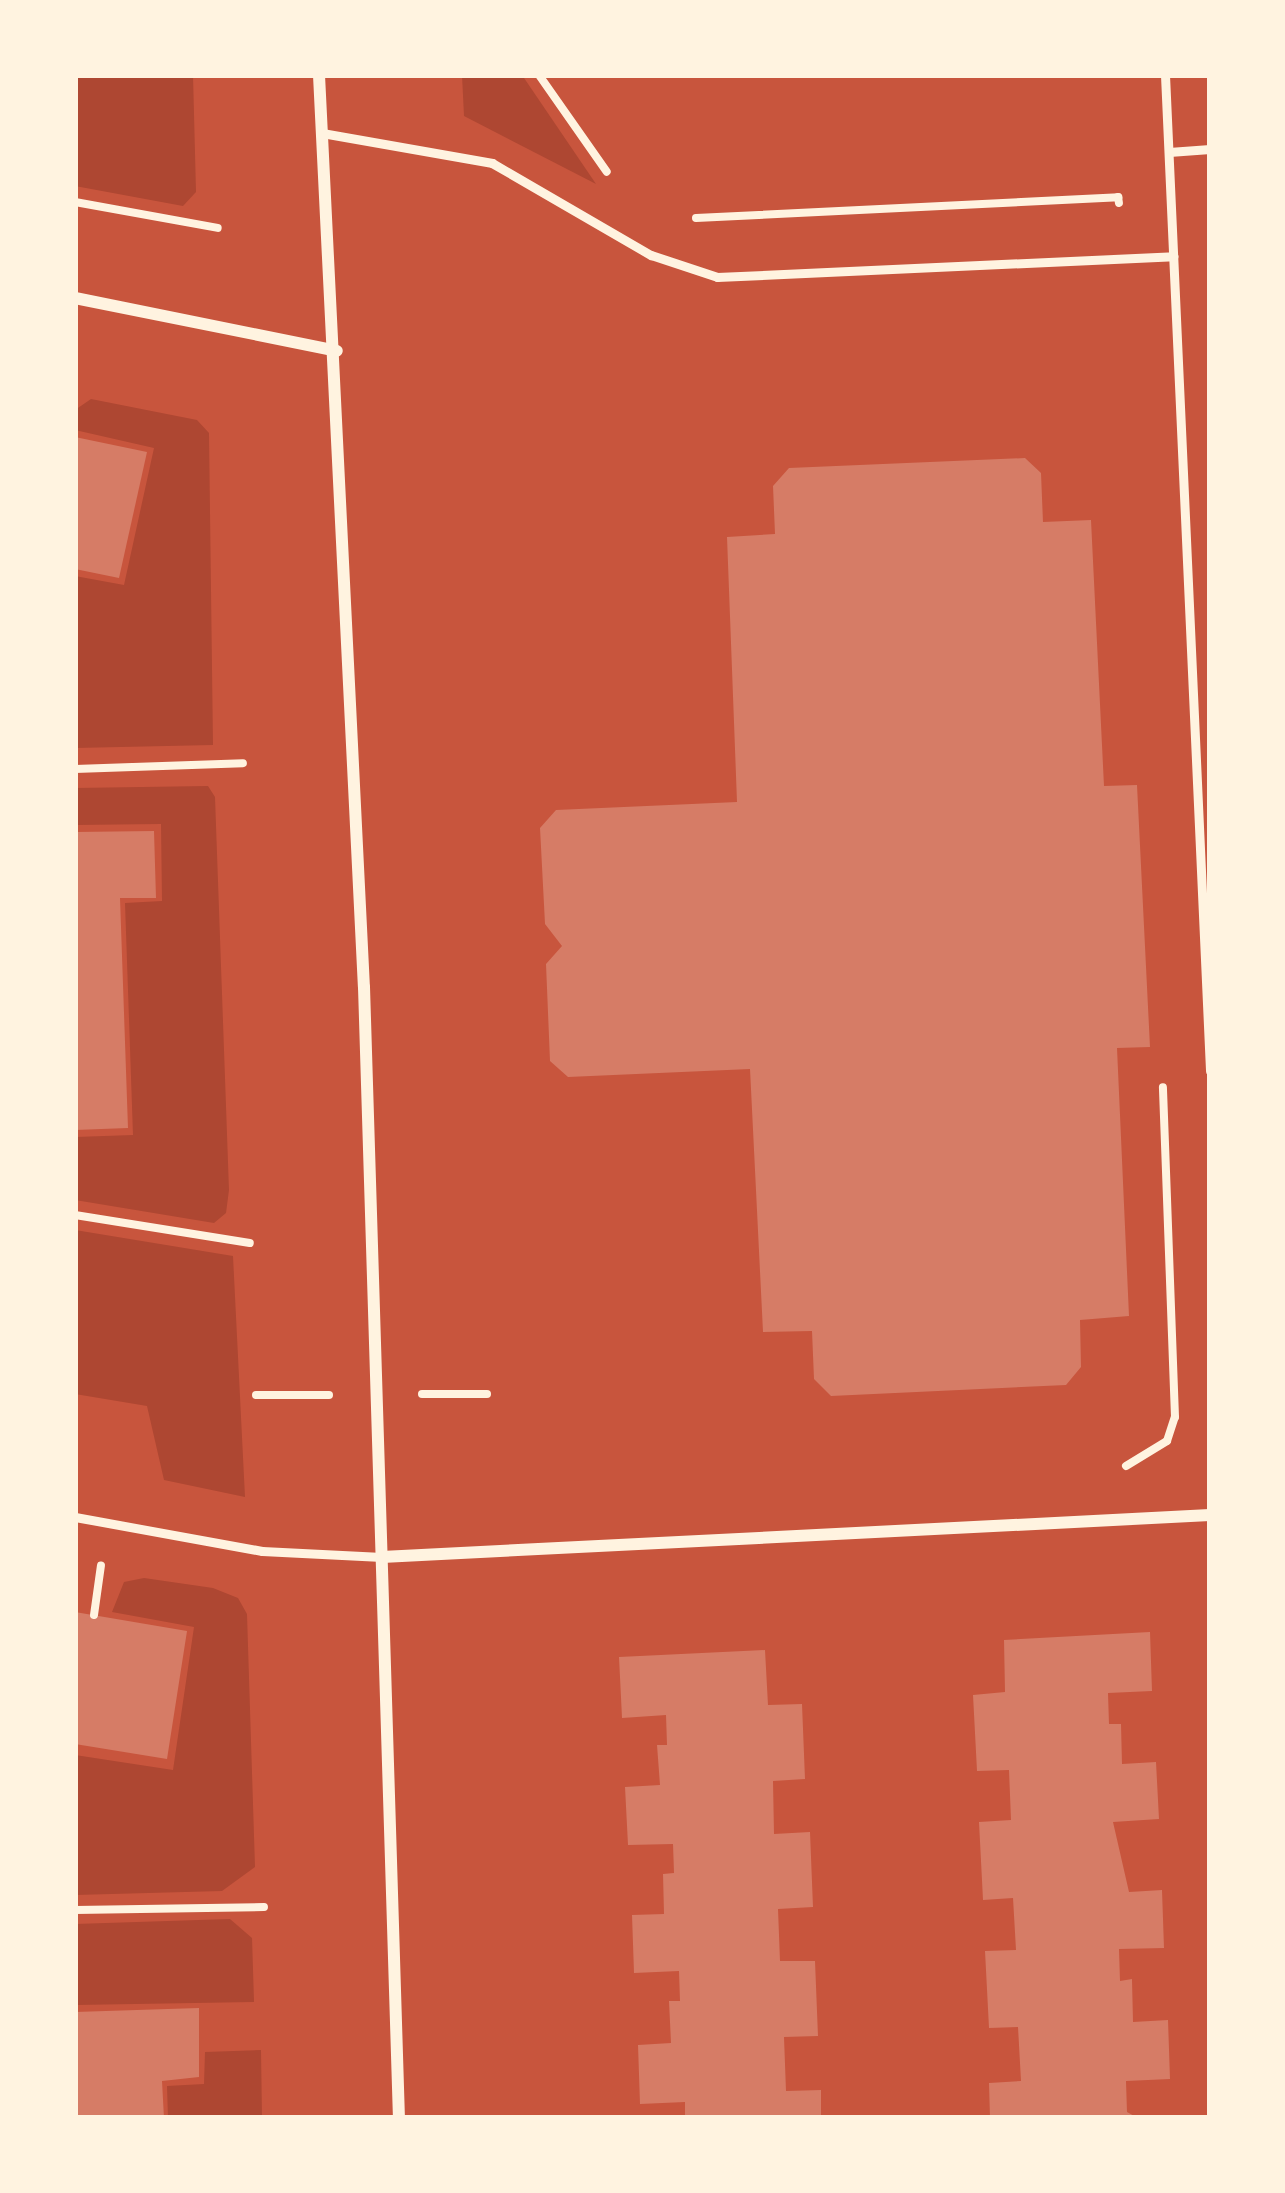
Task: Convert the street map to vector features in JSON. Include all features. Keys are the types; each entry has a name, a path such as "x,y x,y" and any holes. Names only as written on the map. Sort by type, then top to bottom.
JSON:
{"street":[{"path":"319,75 337,351 398,2118"},
{"path":"75,298 337,351"},
{"path":"382,1557 1210,1515"}],"lane":[{"path":"1165,75 1210,1071"},
{"path":"322,133 492,163 651,255 704,275 1174,256"},
{"path":"1169,152 1210,149"},
{"path":"1192,689 1210,689"},
{"path":"75,1516 262,1552 382,1557"}],"path":[{"path":"539,75 620,190"},
{"path":"675,219 1118,197 1127,259"},
{"path":"75,202 218,228"},
{"path":"75,769 243,763"},
{"path":"1120,1468 1167,1441 1175,1417 1162,1069"},
{"path":"75,1214 250,1243"},
{"path":"428,1394 487,1394"},
{"path":"256,1395 313,1395"},
{"path":"94,1615 102,1564"},
{"path":"75,1910 264,1906"}],"shaded area":[{"path":"75,75 193,75 196,192 183,206 75,186"},
{"path":"462,75 522,75 596,184 464,116"},
{"path":"91,399 197,420 209,433 213,745 75,748 75,576 124,585 154,448 75,430 75,410"},
{"path":"208,786 215,797 229,1190 226,1213 214,1223 75,1200 75,1137 133,1135 125,903 162,901 161,824 75,825 75,788"},
{"path":"75,1230 233,1256 245,1497 164,1480 147,1406 75,1394"},
{"path":"144,1578 213,1588 238,1598 247,1614 255,1867 222,1891 75,1895 75,1755 173,1770 194,1627 112,1612 124,1582"},
{"path":"230,1919 252,1938 254,2002 75,2005 75,1924"},
{"path":"261,2050 262,2118 168,2118 167,2086 204,2084 205,2052"}],"building":[{"path":"75,437 147,452 119,578 75,569"},
{"path":"1025,458 1041,473 1043,522 1091,520 1104,786 1137,785 1150,1047 1117,1048 1129,1316 1080,1320 1081,1367 1066,1385 831,1396 814,1379 812,1331 763,1332 750,1069 568,1077 550,1061 546,964 562,946 545,924 540,828 556,810 737,802 727,537 775,534 773,486 789,468"},
{"path":"154,831 156,898 120,898 128,1128 75,1130 75,832"},
{"path":"75,1612 187,1631 167,1759 75,1744"},
{"path":"1150,1632 1152,1691 1108,1693 1109,1724 1121,1724 1122,1764 1156,1762 1159,1819 1113,1822 1129,1892 1162,1890 1164,1948 1119,1949 1120,1981 1132,1979 1133,2022 1168,2020 1170,2079 1126,2081 1127,2112 1138,2118 990,2118 989,2083 1021,2081 1018,2027 989,2028 985,1951 1016,1950 1013,1898 983,1900 979,1822 1011,1820 1009,1770 977,1771 973,1695 1005,1692 1004,1640"},
{"path":"765,1650 768,1705 802,1704 805,1779 773,1781 774,1834 810,1832 813,1907 778,1909 780,1961 815,1961 818,2036 784,2037 786,2091 821,2090 821,2118 685,2118 685,2102 640,2104 638,2045 671,2043 669,2001 680,2001 679,1971 634,1973 632,1915 664,1914 663,1874 674,1873 673,1844 628,1845 625,1787 660,1785 657,1745 667,1745 666,1715 622,1718 619,1657"},
{"path":"199,2008 199,2077 162,2081 164,2118 75,2118 75,2012"}]}
